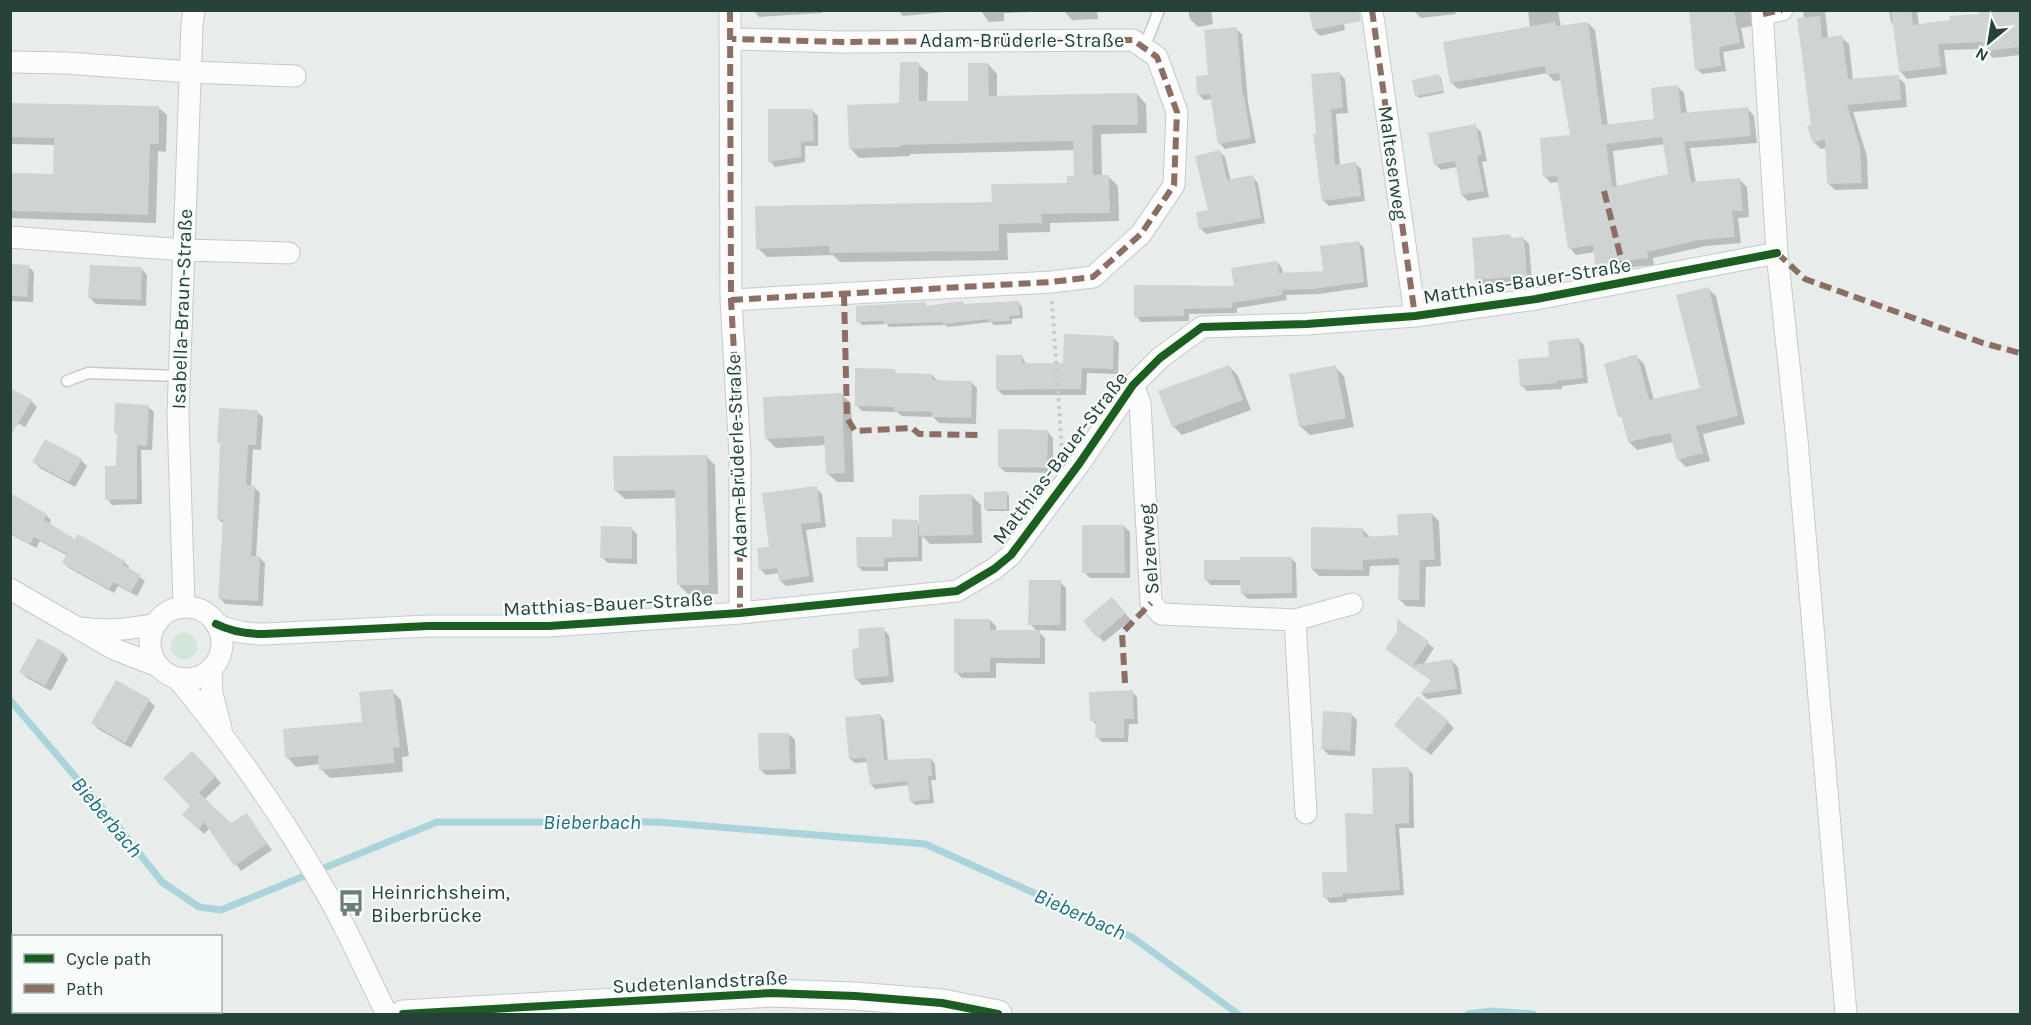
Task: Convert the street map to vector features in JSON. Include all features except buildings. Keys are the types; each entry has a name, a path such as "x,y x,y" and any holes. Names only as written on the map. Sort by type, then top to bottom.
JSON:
{"street":[{"name":"Isabella-Braun-Straße","path":"184,607 178,414 194,10"},
{"name":"Adam-Brüderle-Straße","path":"730,10 732,39 731,300 740,455 741,613"},
{"name":"Malteserweg","path":"1372,10 1414,316"},
{"path":"1769,12 1777,253 1797,440 1846,1014"},
{"name":"Adam-Brüderle-Straße","path":"731,300 1051,282 1093,277 1141,234 1174,184 1177,112 1157,57 1133,40 843,42 732,39"},
{"path":"10,62 295,76"},
{"path":"10,237 184,250 289,253"},
{"name":"Matthias-Bauer-Straße","path":"216,624 243,634 428,626 549,626 741,613 957,591 994,570 1011,555 1064,485 1133,385 1160,358 1202,327 1307,324 1414,316 1536,299 1777,253"},
{"name":"Selzerweg","path":"1133,385 1140,403 1151,603 1161,614 1295,620 1352,604"},
{"path":"10,589 120,652 158,666 177,678 188,679 200,676 214,665"},
{"path":"158,666 150,645 151,634 163,615 184,607 196,609 208,615 216,624 221,635 222,648 214,665 212,694 218,720 227,742"},
{"path":"1295,620 1306,813"},
{"path":"76,627 128,630 156,624"},
{"name":"Matthias-Bauer-Straße","path":"214,665 244,646 295,633"},
{"path":"177,678 227,742 305,857 322,885 387,1014"},
{"name":"Sudetenlandstraße","path":"402,1014 771,993 855,996 942,1003 998,1014"}],"lane":[{"path":"1144,48 1159,10"},
{"path":"67,381 88,373 179,376"}],"path":[{"path":"1051,282 1064,485"}],"green space":[{"path":"184,633 193,637 197,646 193,655 184,659 175,655 171,646 175,637"}],"waterway":[{"name":"Bieberbach","path":"10,700 162,882 199,907 221,910 437,822 657,822 925,844 1132,937 1238,1014"},
{"name":"Bieberbach","path":"1468,1014 1491,1011 1533,1014"}],"marked path":[{"path":"730,10 731,300 740,455 740,613"},
{"path":"1372,10 1415,316"},
{"path":"1763,14 1782,10"},
{"path":"731,300 1051,282 1093,277 1141,234 1174,185 1177,112 1157,57 1133,40 843,42 732,39"},
{"path":"1604,191 1627,282"},
{"path":"1777,253 1805,279 1983,343 2020,353"},
{"path":"844,294 847,418 855,431 912,428 919,434 981,435"},
{"path":"1125,683 1122,633 1151,603"}],"cycle path":[{"path":"216,624 252,634 428,626 549,626 740,613 957,591 994,569 1011,555 1079,464 1133,385 1160,358 1202,327 1307,324 1415,316 1536,299 1777,253"},
{"path":"403,1014 771,993 855,996 942,1003 998,1014"}],"place":[{"name":"Heinrichsheim, Biberbrücke","path":"351,903"}]}
